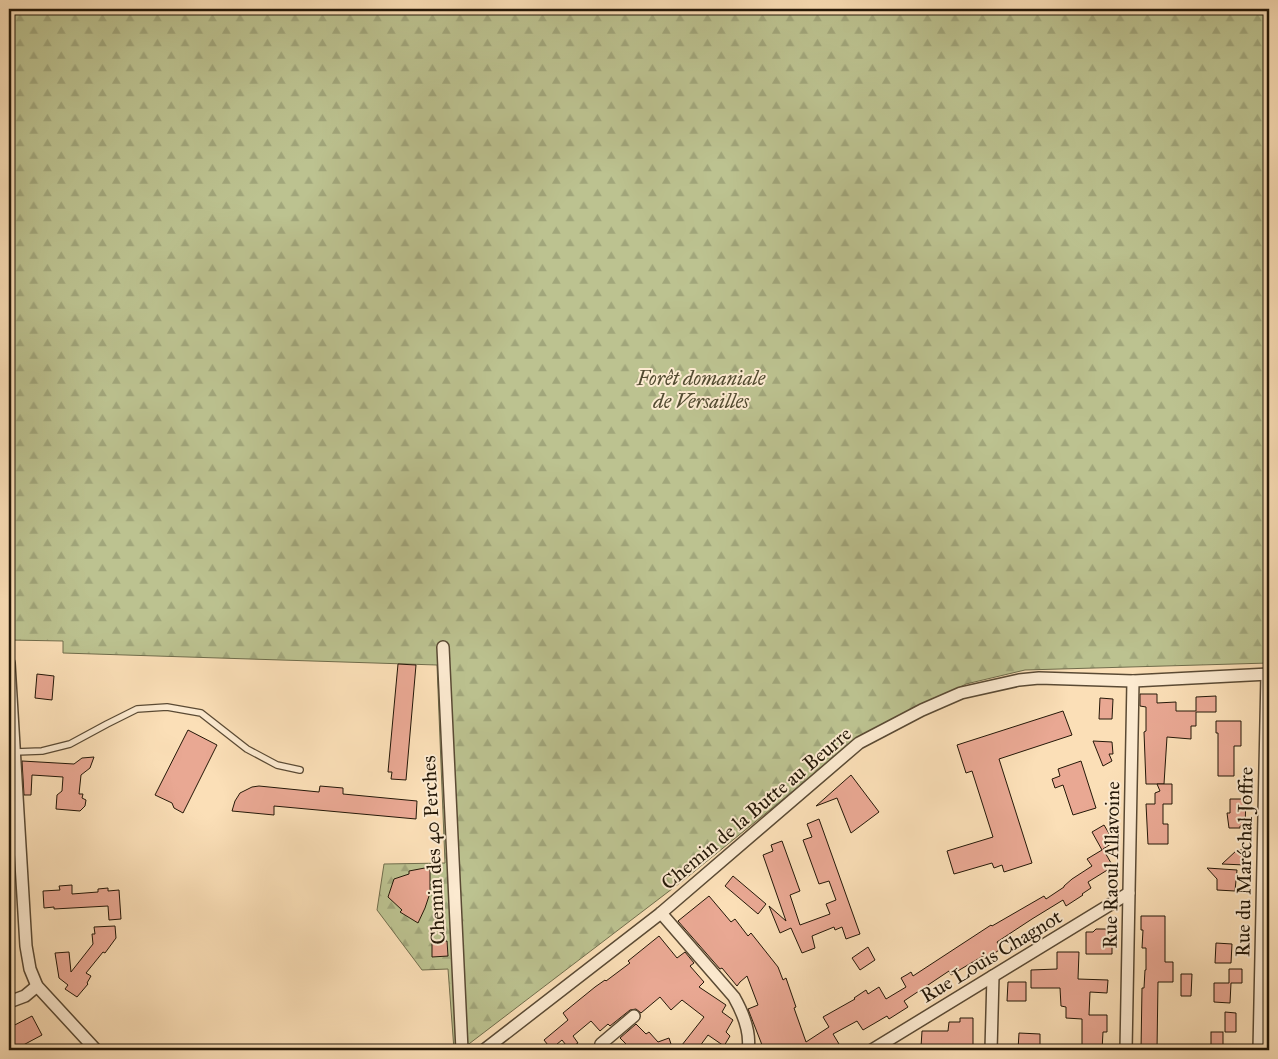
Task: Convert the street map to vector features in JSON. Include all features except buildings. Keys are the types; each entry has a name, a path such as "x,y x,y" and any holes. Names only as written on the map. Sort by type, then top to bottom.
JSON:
{"street":[{"name":"Chemin des 40 Perches","path":"443,647 462,1050"},
{"path":"9,663 26,946 30,968 37,986 96,1050"},
{"name":"Chemin de la Butte au Beurre","path":"484,1050 661,913 859,744 922,710 961,693 1019,680 1039,678 1134,680 1268,674"},
{"name":"Rue du Maréchal Joffre","path":"1259,1050 1268,674"},
{"name":"Rue Raoul Allavoine","path":"1126,1050 1134,680"},
{"name":"Rue Louis Chagnot","path":"872,1050 1129,893"},
{"path":"661,913 734,997 742,1012 748,1031 748,1050"},
{"path":"992,1050 993,976"},
{"path":"9,1002 25,996 37,986"},
{"path":"605,1050 601,1044 634,1016"}],"lane":[{"path":"15,752 42,751 70,744 137,709 166,707 201,713 248,749 277,765 300,770"}],"green space":[{"name":"Forêt domaniale de Versailles","path":"9,9 1269,9 1269,663 1025,670 966,684 857,739 685,879 461,1050 454,1050 448,969 422,970 377,910 384,864 445,863 437,665 63,653 63,641 9,640"}]}
